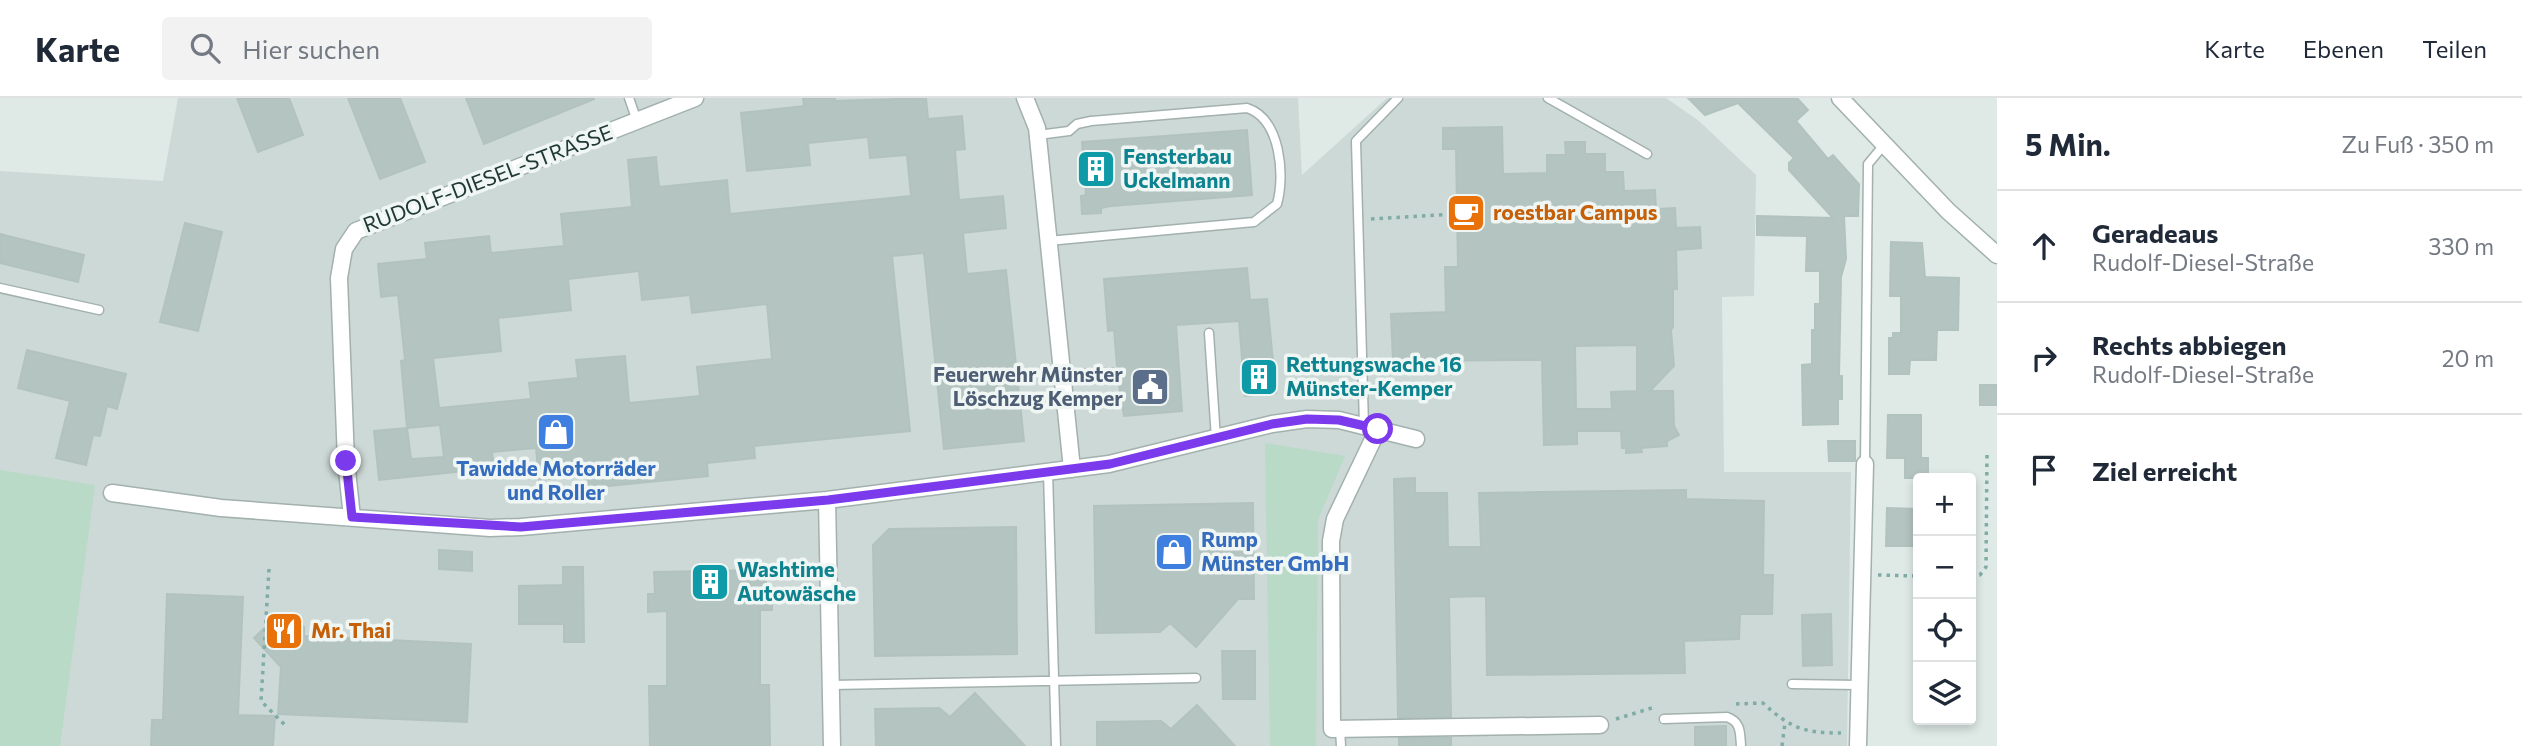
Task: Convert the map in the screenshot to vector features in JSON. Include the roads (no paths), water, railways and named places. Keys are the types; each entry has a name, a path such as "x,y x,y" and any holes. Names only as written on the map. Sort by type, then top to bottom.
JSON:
{"street":[{"name":"RUDOLF-DIESEL-STRASSE","path":"352,517 346,461 339,278 344,249 356,231 695,98"},
{"path":"1840,98 1883,146 1997,255"},
{"path":"1027,99 1038,135 1060,374 1072,469"},
{"path":"112,493 221,508 521,527 828,500 1110,464 1272,424 1307,419 1339,420 1416,439"},
{"path":"1371,428 1335,519 1331,541 1332,729 1600,725"},
{"path":"1857,746 1865,464"},
{"path":"828,500 832,746"}],"lane":[{"path":"629,98 637,121"},
{"path":"1371,428 1356,141 1398,98"},
{"path":"1548,98 1647,154"},
{"path":"1038,135 1069,131 1077,124 1091,121 1247,108 1256,111 1268,126 1280,163 1277,204 1254,222 1048,241"},
{"path":"1865,464 1868,164 1883,146"},
{"path":"0,288 99,310"},
{"path":"1209,333 1216,439"},
{"path":"1060,374 1118,373"},
{"path":"1048,472 1056,746"},
{"path":"831,685 1196,678"},
{"path":"1793,684 1858,685"},
{"path":"1664,719 1735,720 1740,728 1741,746"},
{"path":"1340,729 1340,746"}],"place":[{"name":"Fensterbau Uckelmann","path":"1096,169"},
{"name":"roestbar Campus","path":"1466,213"},
{"name":"Rettungswache 16 Münster-Kemper","path":"1259,377"},
{"name":"Feuerwehr Münster Löschzug Kemper","path":"1150,387"},
{"name":"Tawidde Motorräder und Roller","path":"556,432"},
{"name":"Rump Münster GmbH","path":"1174,552"},
{"name":"Washtime Autowäsche","path":"710,582"},
{"name":"Mr. Thai","path":"284,631"}]}
